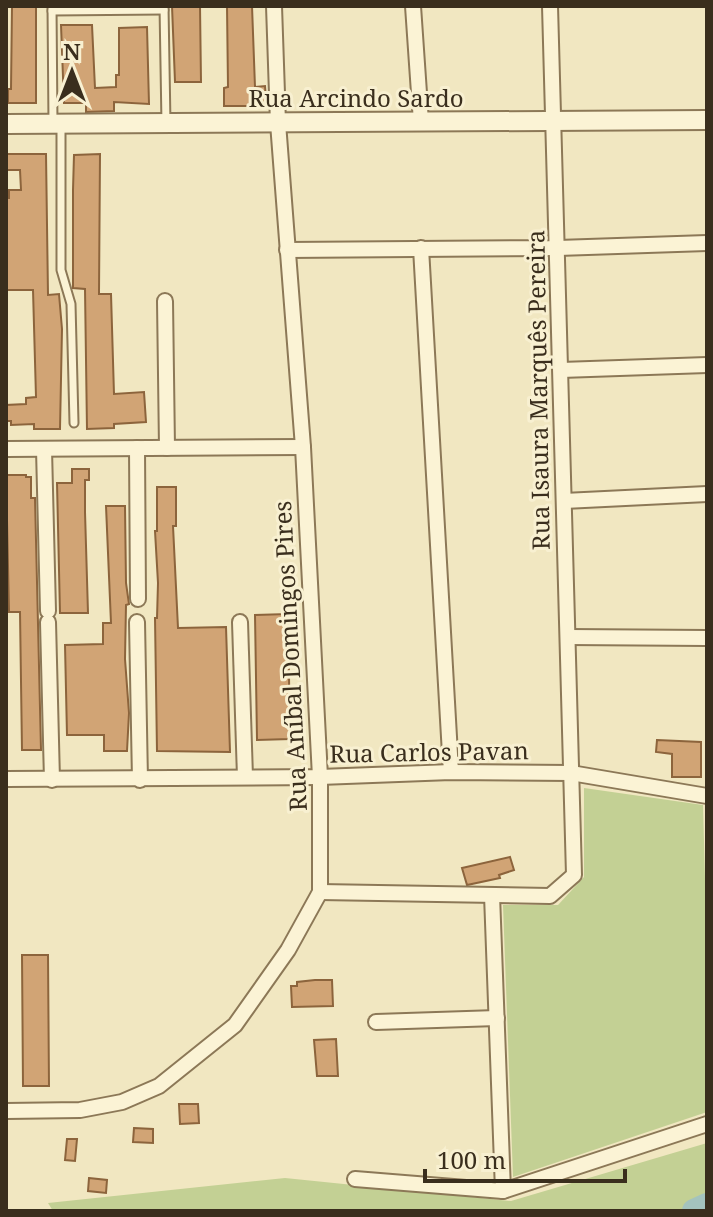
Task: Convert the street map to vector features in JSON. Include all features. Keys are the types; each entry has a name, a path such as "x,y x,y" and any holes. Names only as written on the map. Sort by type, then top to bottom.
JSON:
{"street":[{"name":"Rua Aníbal Domingos Pires","path":"6,1111 80,1110 122,1102 159,1086 235,1025 288,950 320,892 320,777 303,447 278,123 274,6"},
{"path":"413,6 421,122"},
{"name":"Rua Isaura Marquês Pereira","path":"492,895 550,896 574,875 550,6"},
{"name":"Rua Arcindo Sardo","path":"6,124 707,120"},
{"path":"287,250 558,248 707,243"},
{"path":"421,248 451,772"},
{"path":"165,301 167,448"},
{"path":"561,370 707,365"},
{"path":"6,449 303,447"},
{"path":"137,448 138,599"},
{"path":"44,449 52,780"},
{"path":"564,501 707,494"},
{"path":"137,622 140,780"},
{"path":"240,622 245,777"},
{"path":"568,637 707,638"},
{"name":"Rua Carlos Pavan","path":"6,779 140,780 451,772 571,773 707,796"},
{"path":"320,892 492,895 503,1191"},
{"path":"376,1022 497,1018"},
{"path":"355,1179 503,1191 707,1124"}],"lane":[{"path":"74,423 71,304 61,270 52,8 164,8 166,124"}],"green space":[{"path":"584,788 703,805 707,1112 513,1177 503,905 558,905 584,877"},
{"path":"707,1143 707,1211 53,1211 48,1203 285,1178 511,1201"}],"building":[{"path":"12,6 36,6 36,103 8,103 8,89 11,89"},
{"path":"172,6 200,6 201,82 175,82"},
{"path":"227,6 252,6 255,87 265,86 266,100 257,106 224,106 224,88 228,87"},
{"path":"61,25 92,25 95,88 116,87 119,28 147,27 149,104 114,102 114,111 86,112 86,103 64,103"},
{"path":"6,154 46,154 48,295 59,294 62,329 60,429 34,429 34,424 11,425 11,421 6,421 6,405 26,404 26,398 36,397 33,290 6,290 6,198 9,198 9,190 21,190 20,170 6,170"},
{"path":"100,154 99,294 111,294 114,394 144,392 146,422 87,429 85,289 73,288 74,155"},
{"path":"72,469 89,469 89,480 85,480 88,613 60,613 57,483 72,483"},
{"path":"6,475 31,477 31,498 35,498 41,750 22,750 20,612 9,612"},
{"path":"157,487 176,487 176,526 173,526 178,628 226,627 230,752 157,751"},
{"path":"106,506 125,506 129,604 126,605 125,659 129,713 127,751 104,751 104,735 67,735 65,645 103,644 103,623 111,623"},
{"path":"288,614 290,739 257,740 255,615"},
{"path":"657,740 701,742 701,777 672,777 672,754 656,752"},
{"path":"510,857 514,870 499,875 500,878 467,885 462,868"},
{"path":"22,955 48,955 49,1086 23,1086"},
{"path":"332,980 333,1006 292,1007 291,986 297,986 297,982"},
{"path":"336,1039 338,1076 317,1076 314,1040"},
{"path":"179,1104 198,1104 199,1123 180,1124"},
{"path":"134,1128 153,1129 153,1143 133,1142"},
{"path":"67,1139 77,1139 75,1161 65,1160"},
{"path":"89,1178 107,1180 106,1193 88,1191"}],"waterway":[{"path":"694,1211 707,1205"}]}
